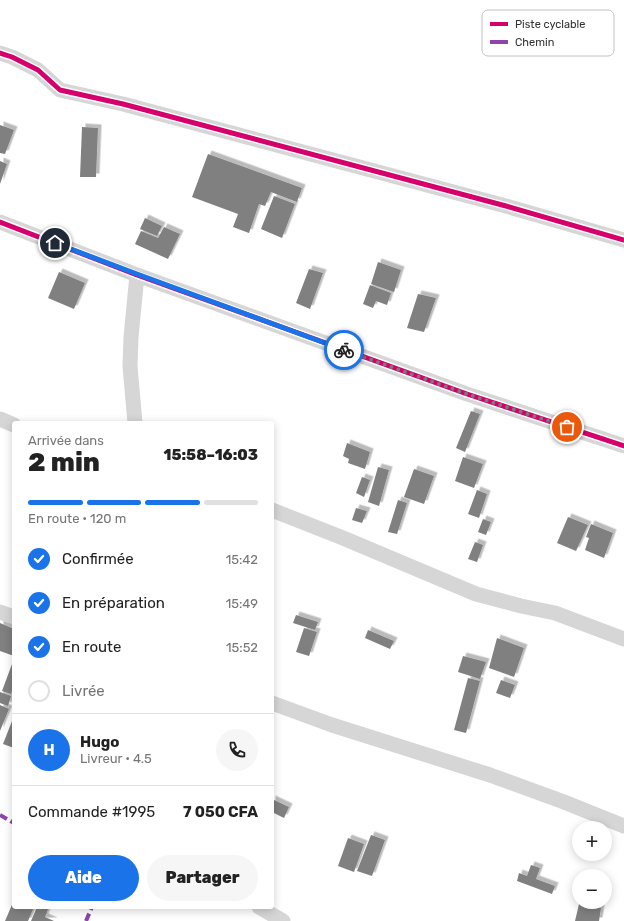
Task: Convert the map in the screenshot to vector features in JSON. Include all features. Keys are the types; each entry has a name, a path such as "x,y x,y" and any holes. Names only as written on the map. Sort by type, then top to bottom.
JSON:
{"street":[{"path":"0,53 12,57 38,70 60,90 123,104 253,138 506,206 624,240"},
{"path":"0,222 137,274 467,394 624,446"},
{"path":"135,421 130,366 131,337 137,274"},
{"path":"0,419 12,424"},
{"path":"274,511 476,594 555,613 624,639"},
{"path":"0,612 12,615"},
{"path":"274,704 332,725 490,775 624,826"},
{"path":"262,909 283,921"}],"building":[{"path":"0,125 14,130 5,154 0,153"},
{"path":"82,127 98,128 96,177 80,177"},
{"path":"208,154 302,188 297,202 271,192 265,206 259,204 249,233 233,227 238,214 192,197"},
{"path":"0,161 7,164 0,184"},
{"path":"274,196 295,204 282,238 261,229"},
{"path":"145,218 162,226 157,236 140,229"},
{"path":"164,227 180,234 168,259 135,244 141,231 158,238"},
{"path":"378,262 401,270 394,292 371,284"},
{"path":"309,269 323,273 310,309 296,303"},
{"path":"59,272 85,283 74,309 48,298"},
{"path":"370,285 391,293 387,305 376,301 373,308 363,304"},
{"path":"418,294 436,298 424,332 407,328"},
{"path":"471,411 480,414 465,452 456,448"},
{"path":"347,443 370,452 365,469 348,463 349,459 343,456"},
{"path":"463,457 483,464 474,488 455,481"},
{"path":"378,467 389,470 379,506 368,502"},
{"path":"414,469 434,476 424,504 404,497"},
{"path":"362,477 370,480 364,497 356,493"},
{"path":"477,490 487,494 479,518 468,514"},
{"path":"398,500 407,503 397,534 388,532"},
{"path":"356,508 367,511 362,523 352,520"},
{"path":"568,517 588,525 576,551 557,543"},
{"path":"483,519 491,522 486,535 478,532"},
{"path":"591,524 613,533 604,558 585,550 589,538 586,537"},
{"path":"475,542 483,545 477,562 468,559"},
{"path":"296,615 318,622 315,630 293,623"},
{"path":"0,623 12,628 12,655 0,651"},
{"path":"304,628 317,632 309,656 296,652"},
{"path":"368,630 394,641 390,649 365,638"},
{"path":"497,638 524,648 514,677 489,668"},
{"path":"463,656 486,662 480,679 458,672"},
{"path":"12,664 11,694 2,691"},
{"path":"468,678 480,681 466,733 454,730"},
{"path":"501,680 515,685 510,698 496,693"},
{"path":"0,692 11,696 8,706 0,703"},
{"path":"0,705 9,709 0,731"},
{"path":"12,721 12,747 3,744"},
{"path":"274,800 289,807 284,818 274,813"},
{"path":"371,835 385,840 372,876 357,871"},
{"path":"348,838 364,844 354,872 338,866"},
{"path":"531,865 540,868 536,879 555,886 552,894 517,881 519,873 527,876"},
{"path":"12,905 12,909 33,909 28,921 5,921"},
{"path":"36,909 48,909 45,917 54,921 31,921"},
{"path":"578,909 601,909 599,921 575,921"}],"marked path":[{"path":"0,815 12,822"},
{"path":"86,921 91,909"}],"cycle path":[{"path":"0,53 12,57 38,70 60,90 123,104 506,206 624,240"},
{"path":"0,222 137,275 467,394 624,446"}],"way so far":[{"path":"344,350 467,394 567,427"}],"route":[{"path":"55,243 344,350"}]}
